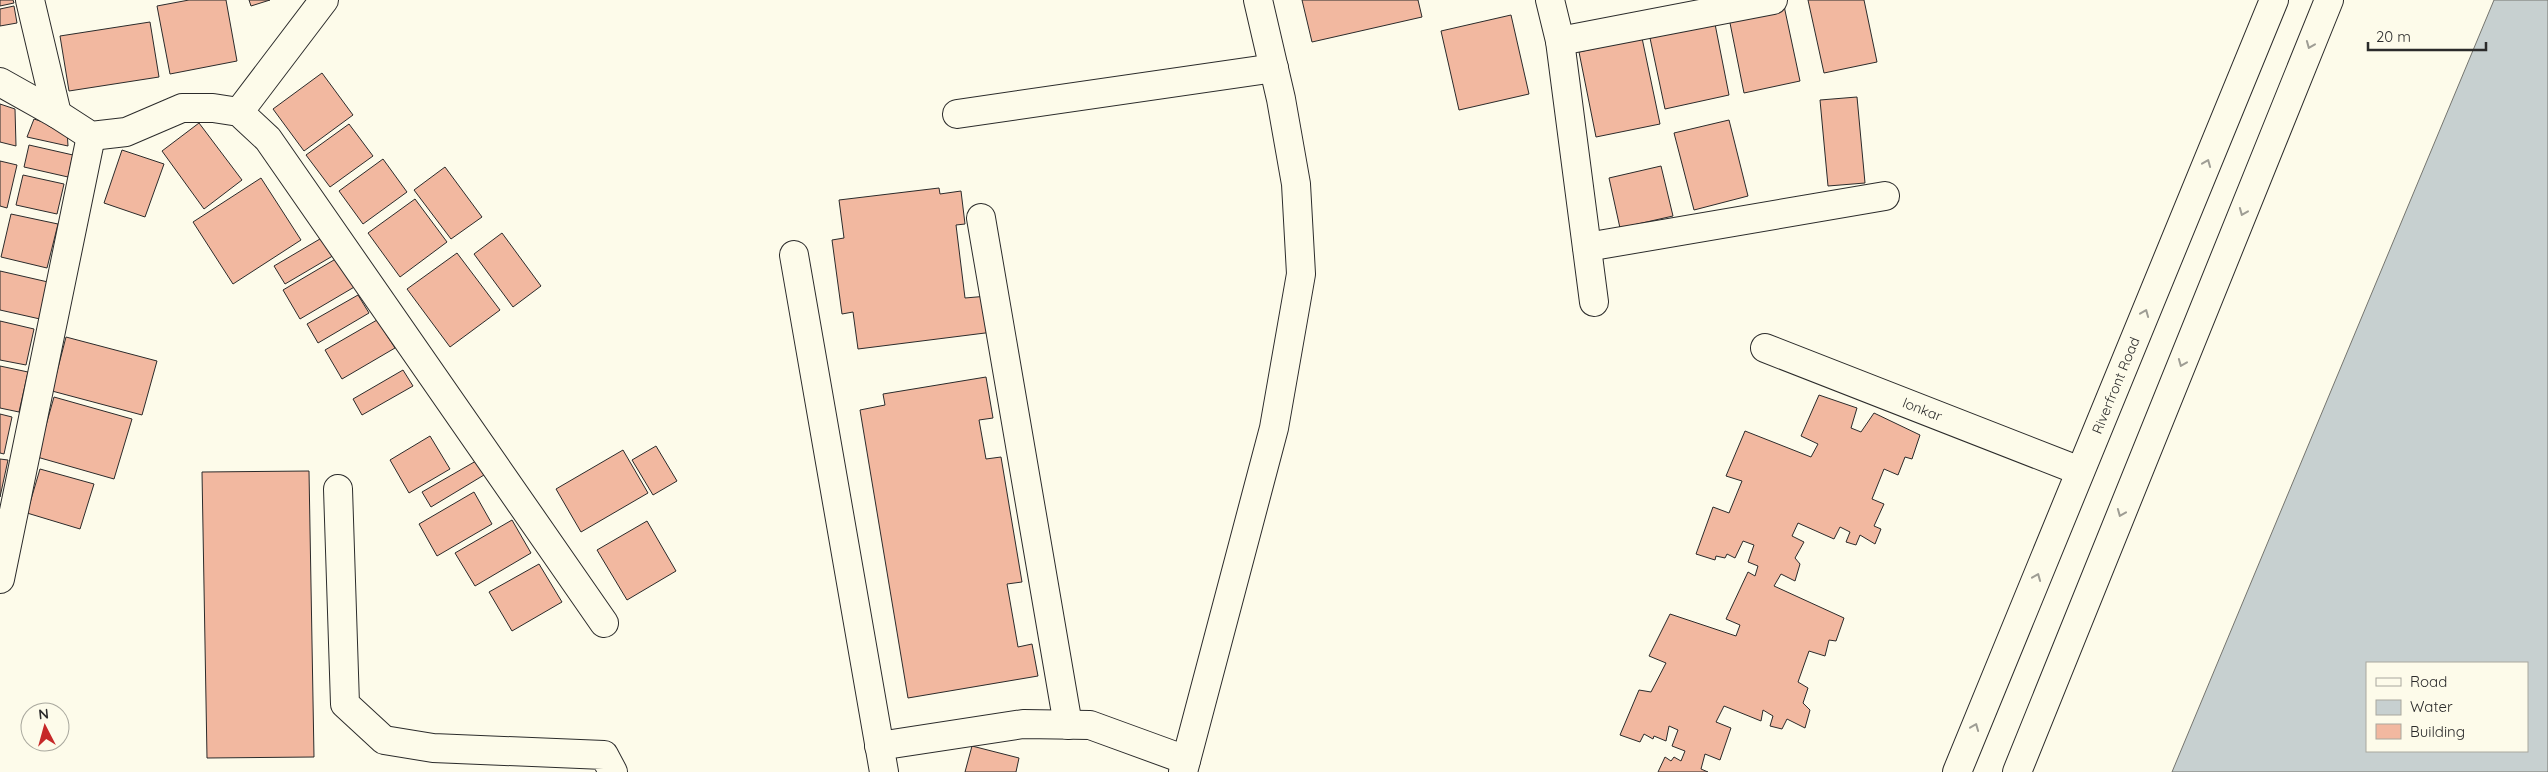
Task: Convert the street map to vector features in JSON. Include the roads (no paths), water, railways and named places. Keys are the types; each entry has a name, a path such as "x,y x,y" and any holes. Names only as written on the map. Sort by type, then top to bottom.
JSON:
{"street":[{"path":"30,0 58,114"},
{"path":"239,112 324,0"},
{"path":"794,255 881,759 1023,724 1090,725 1184,766 1274,428 1301,274 1296,184 1274,68 1258,0"},
{"path":"1550,0 1560,41 1594,302"},
{"path":"1560,41 1773,0"},
{"name":"Riverfront Road","path":"1957,772 2274,0"},
{"path":"2017,772 2329,0"},
{"path":"957,114 1274,68"},
{"path":"0,82 58,114 91,136 126,132 182,108 213,108 239,112 268,139 604,623"},
{"path":"0,579 91,136"},
{"path":"1587,247 1885,196"},
{"path":"982,218 1068,725"},
{"name":"lonkar","path":"1765,348 2080,471"},
{"path":"338,489 345,704 384,740 433,748 604,755 613,772"}],"water":[{"path":"2494,0 2548,0 2548,772 2172,772"}]}
